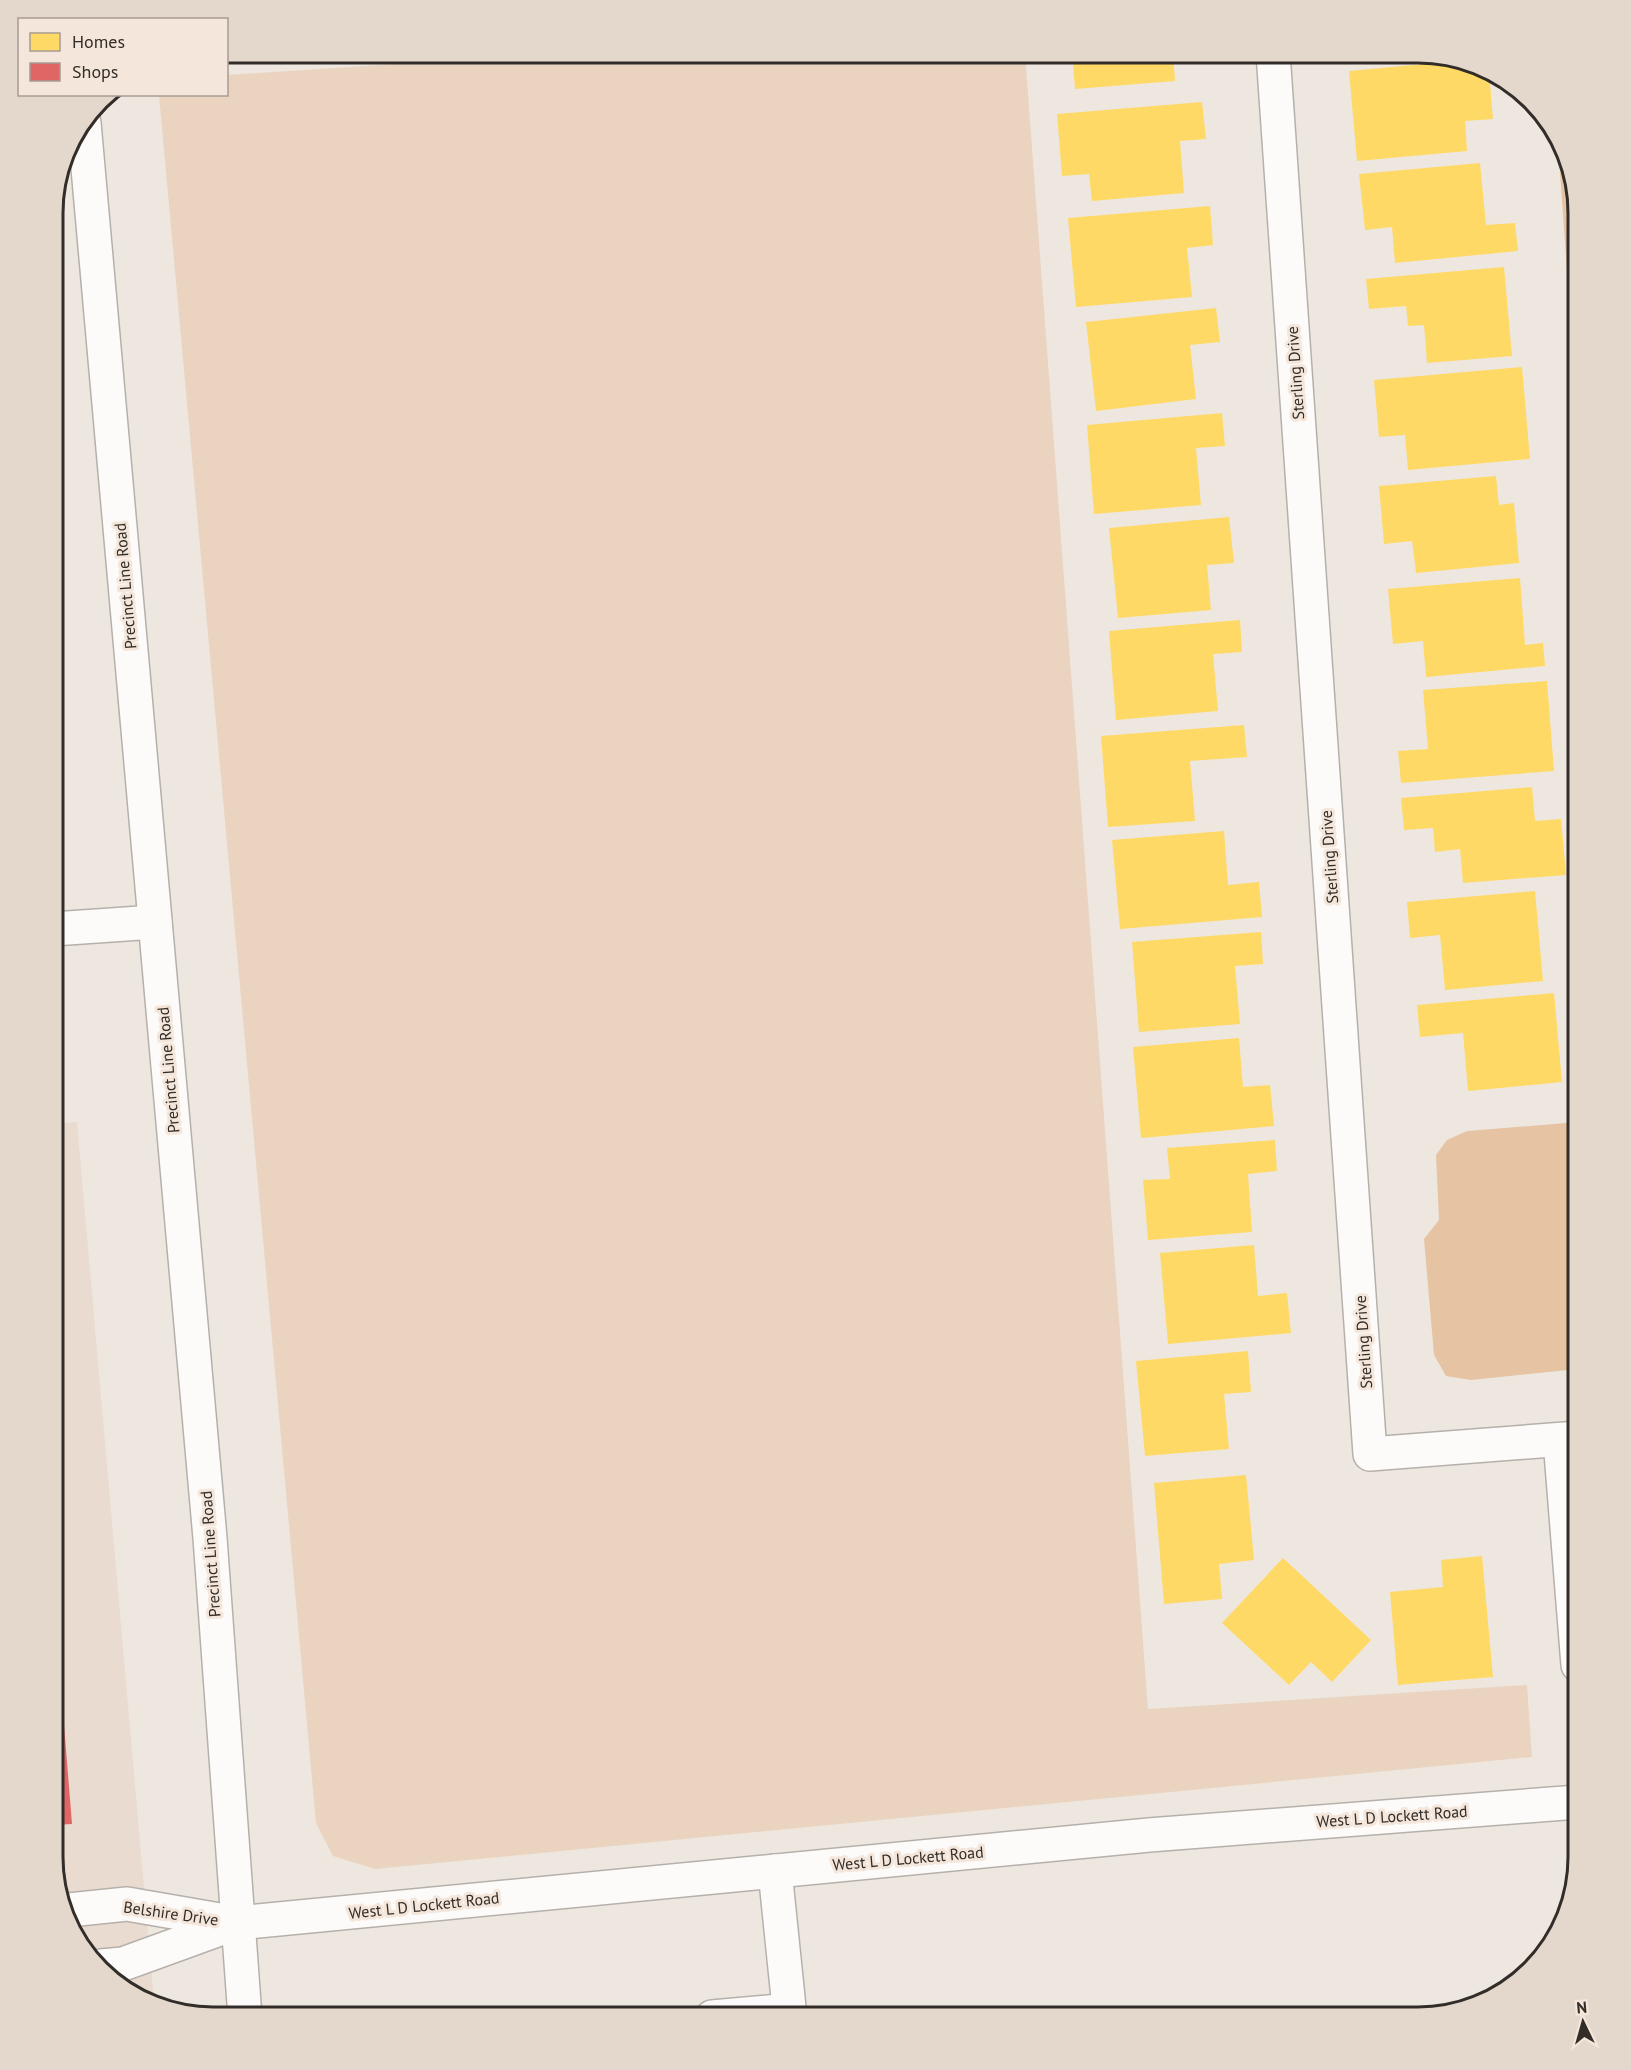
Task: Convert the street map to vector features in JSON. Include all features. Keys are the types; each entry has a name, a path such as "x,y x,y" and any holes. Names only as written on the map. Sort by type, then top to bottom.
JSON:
{"main road":[{"name":"Sterling Drive","path":"1274,63 1370,1454 1568,1439"},
{"name":"Precinct Line Road","path":"85,135 210,1538 244,2007"},
{"path":"63,928 154,922"},
{"name":"West L D Lockett Road","path":"237,1923 1149,1835 1568,1803"},
{"path":"775,1871 788,2007"},
{"name":"Belshire Drive","path":"73,1911 127,1904 237,1923"},
{"name":"Belshire Drive","path":"109,1965 123,1964 237,1923"}],"shaded area":[{"path":"411,63 1026,63 1148,1709 1527,1685 1532,1757 375,1869 333,1856 316,1823 159,96 228,96 228,75"},
{"path":"1559,163 1567,194 1568,285"},
{"path":"77,1122 153,1994 130,1982 100,1956 83,1932 74,1914 64,1876 63,1123"},
{"path":"1568,1123 1568,1370 1471,1380 1446,1376 1434,1355 1424,1239 1439,1220 1436,1155 1447,1140 1467,1131"}],"building: Homes":[{"path":"1073,63 1174,63 1175,81 1075,89"},
{"path":"1430,63 1466,71 1490,82 1493,119 1465,121 1467,151 1357,161 1349,71"},
{"path":"1202,102 1206,139 1180,141 1184,193 1092,201 1089,174 1062,176 1057,114"},
{"path":"1480,163 1486,225 1515,223 1518,251 1395,263 1392,227 1365,230 1359,174"},
{"path":"1210,206 1213,245 1187,248 1192,297 1076,307 1068,218"},
{"path":"1504,267 1512,356 1427,363 1424,325 1408,326 1406,306 1369,309 1366,279"},
{"path":"1216,308 1220,342 1190,345 1196,399 1096,411 1086,322"},
{"path":"1522,367 1530,459 1408,470 1405,435 1379,437 1374,380"},
{"path":"1222,413 1225,446 1196,448 1201,505 1094,514 1087,425"},
{"path":"1496,476 1499,505 1514,503 1519,563 1416,573 1412,541 1384,544 1379,486"},
{"path":"1229,517 1234,563 1207,565 1211,610 1118,618 1109,528"},
{"path":"1520,578 1525,645 1543,643 1545,666 1426,677 1423,641 1393,644 1388,589"},
{"path":"1240,620 1242,652 1213,654 1218,711 1116,720 1109,631"},
{"path":"1547,681 1554,771 1401,783 1398,751 1428,749 1423,690"},
{"path":"1244,725 1247,757 1190,761 1195,821 1108,827 1101,736"},
{"path":"1532,787 1535,821 1561,819 1566,875 1463,883 1460,849 1435,852 1433,828 1404,830 1401,798"},
{"path":"1224,831 1228,885 1259,882 1262,917 1120,929 1112,840"},
{"path":"1535,891 1543,981 1445,990 1440,935 1410,938 1407,902"},
{"path":"1261,932 1263,964 1235,966 1240,1024 1139,1032 1132,942"},
{"path":"1554,993 1562,1082 1468,1091 1463,1033 1420,1037 1417,1005"},
{"path":"1239,1038 1243,1087 1270,1085 1274,1126 1141,1138 1133,1047"},
{"path":"1275,1140 1277,1171 1248,1174 1252,1232 1148,1240 1143,1180 1170,1179 1167,1148"},
{"path":"1254,1245 1258,1296 1287,1293 1291,1333 1168,1344 1160,1253"},
{"path":"1248,1351 1251,1392 1224,1394 1229,1449 1145,1456 1136,1361"},
{"path":"1246,1475 1254,1560 1219,1564 1222,1599 1164,1604 1154,1483"},
{"path":"1482,1556 1493,1677 1398,1685 1390,1592 1443,1587 1441,1560"},
{"path":"1283,1558 1371,1640 1332,1682 1311,1662 1289,1685 1222,1623"}],"building: Shops":[{"path":"63,1712 72,1824 63,1824"}]}
